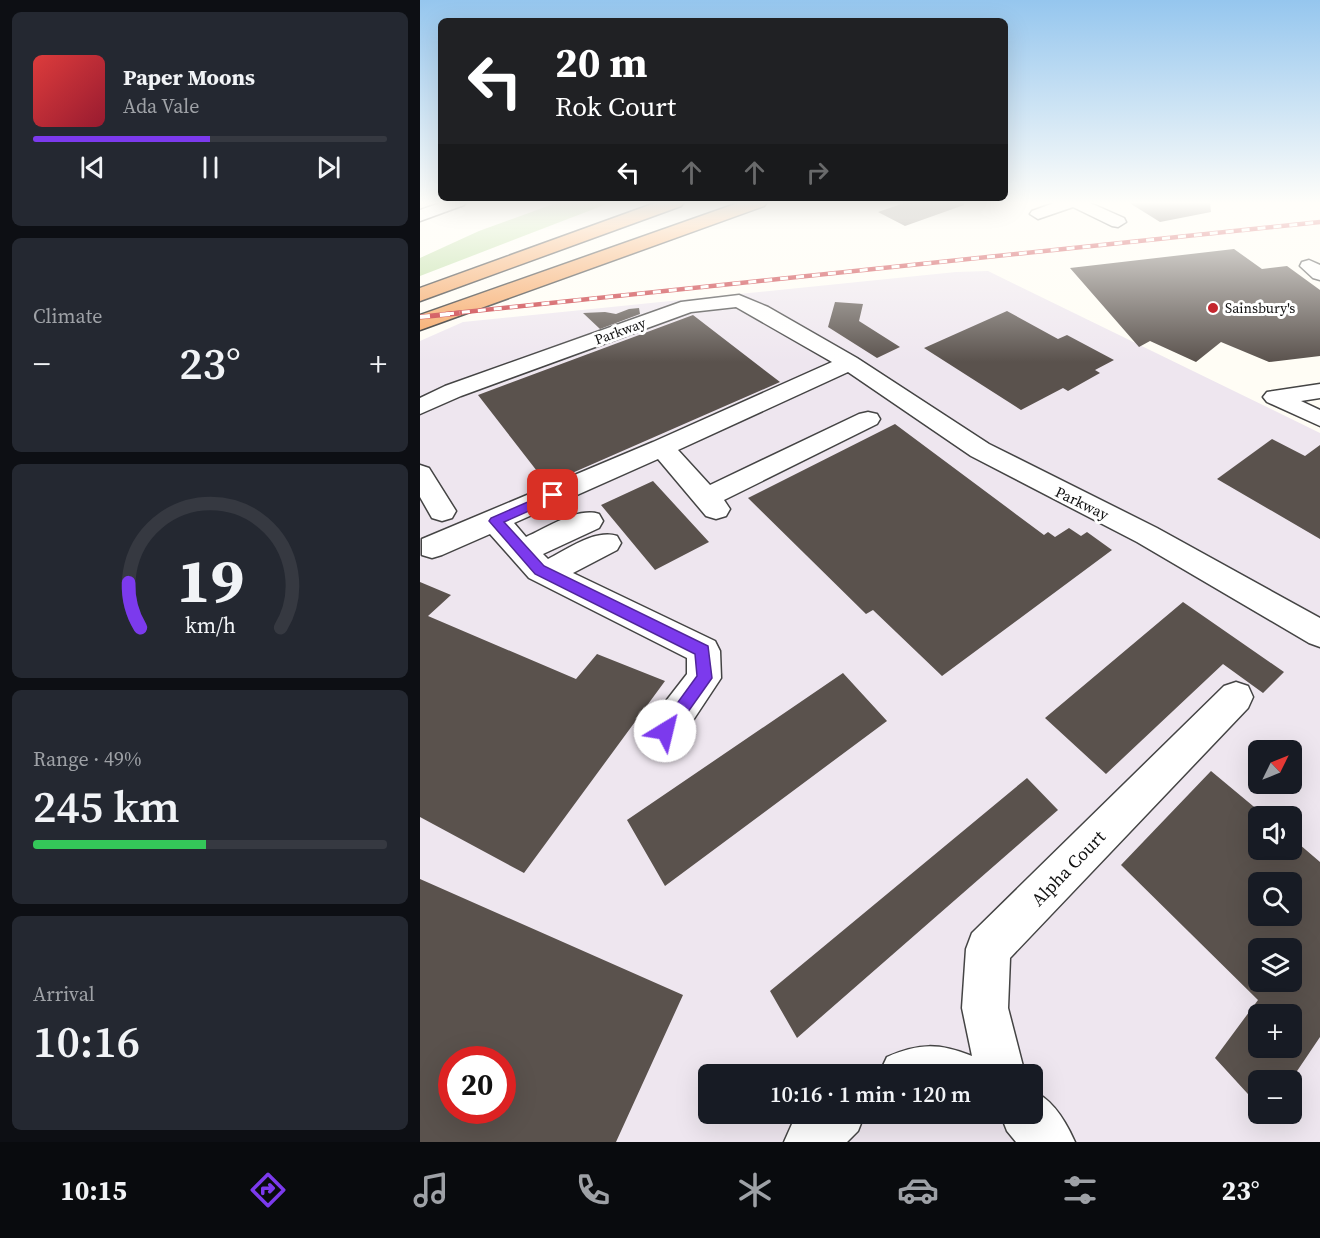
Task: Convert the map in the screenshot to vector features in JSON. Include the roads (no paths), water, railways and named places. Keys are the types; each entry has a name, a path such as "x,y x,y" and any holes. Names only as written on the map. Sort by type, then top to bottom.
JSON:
{"highway":[{"path":"420,294 501,255"},
{"path":"420,294 527,255"},
{"path":"420,315 577,255"},
{"path":"420,323 609,255"}],"street":[{"name":"Parkway","path":"420,407 453,391 688,306 740,301 849,363 980,450 1147,535 1320,634"},
{"path":"432,547 662,448 849,363"},
{"path":"1320,391 1275,397 1320,419"},
{"path":"662,448 712,503 867,419"},
{"path":"420,474 442,511"},
{"path":"495,521 521,551 545,573 703,651 704,678 665,731"},
{"path":"521,551 589,521"},
{"path":"545,573 607,543"},
{"name":"Alpha Court","path":"998,1064 985,1008 988,949 1236,697"},
{"path":"810,1142 829,1124"},
{"path":"1034,1124 1049,1142"}],"railway":[{"path":"446,314 1004,255"},
{"path":"420,317 460,313"}],"place":[{"name":"Sainsbury's","path":"1213,308"}]}
